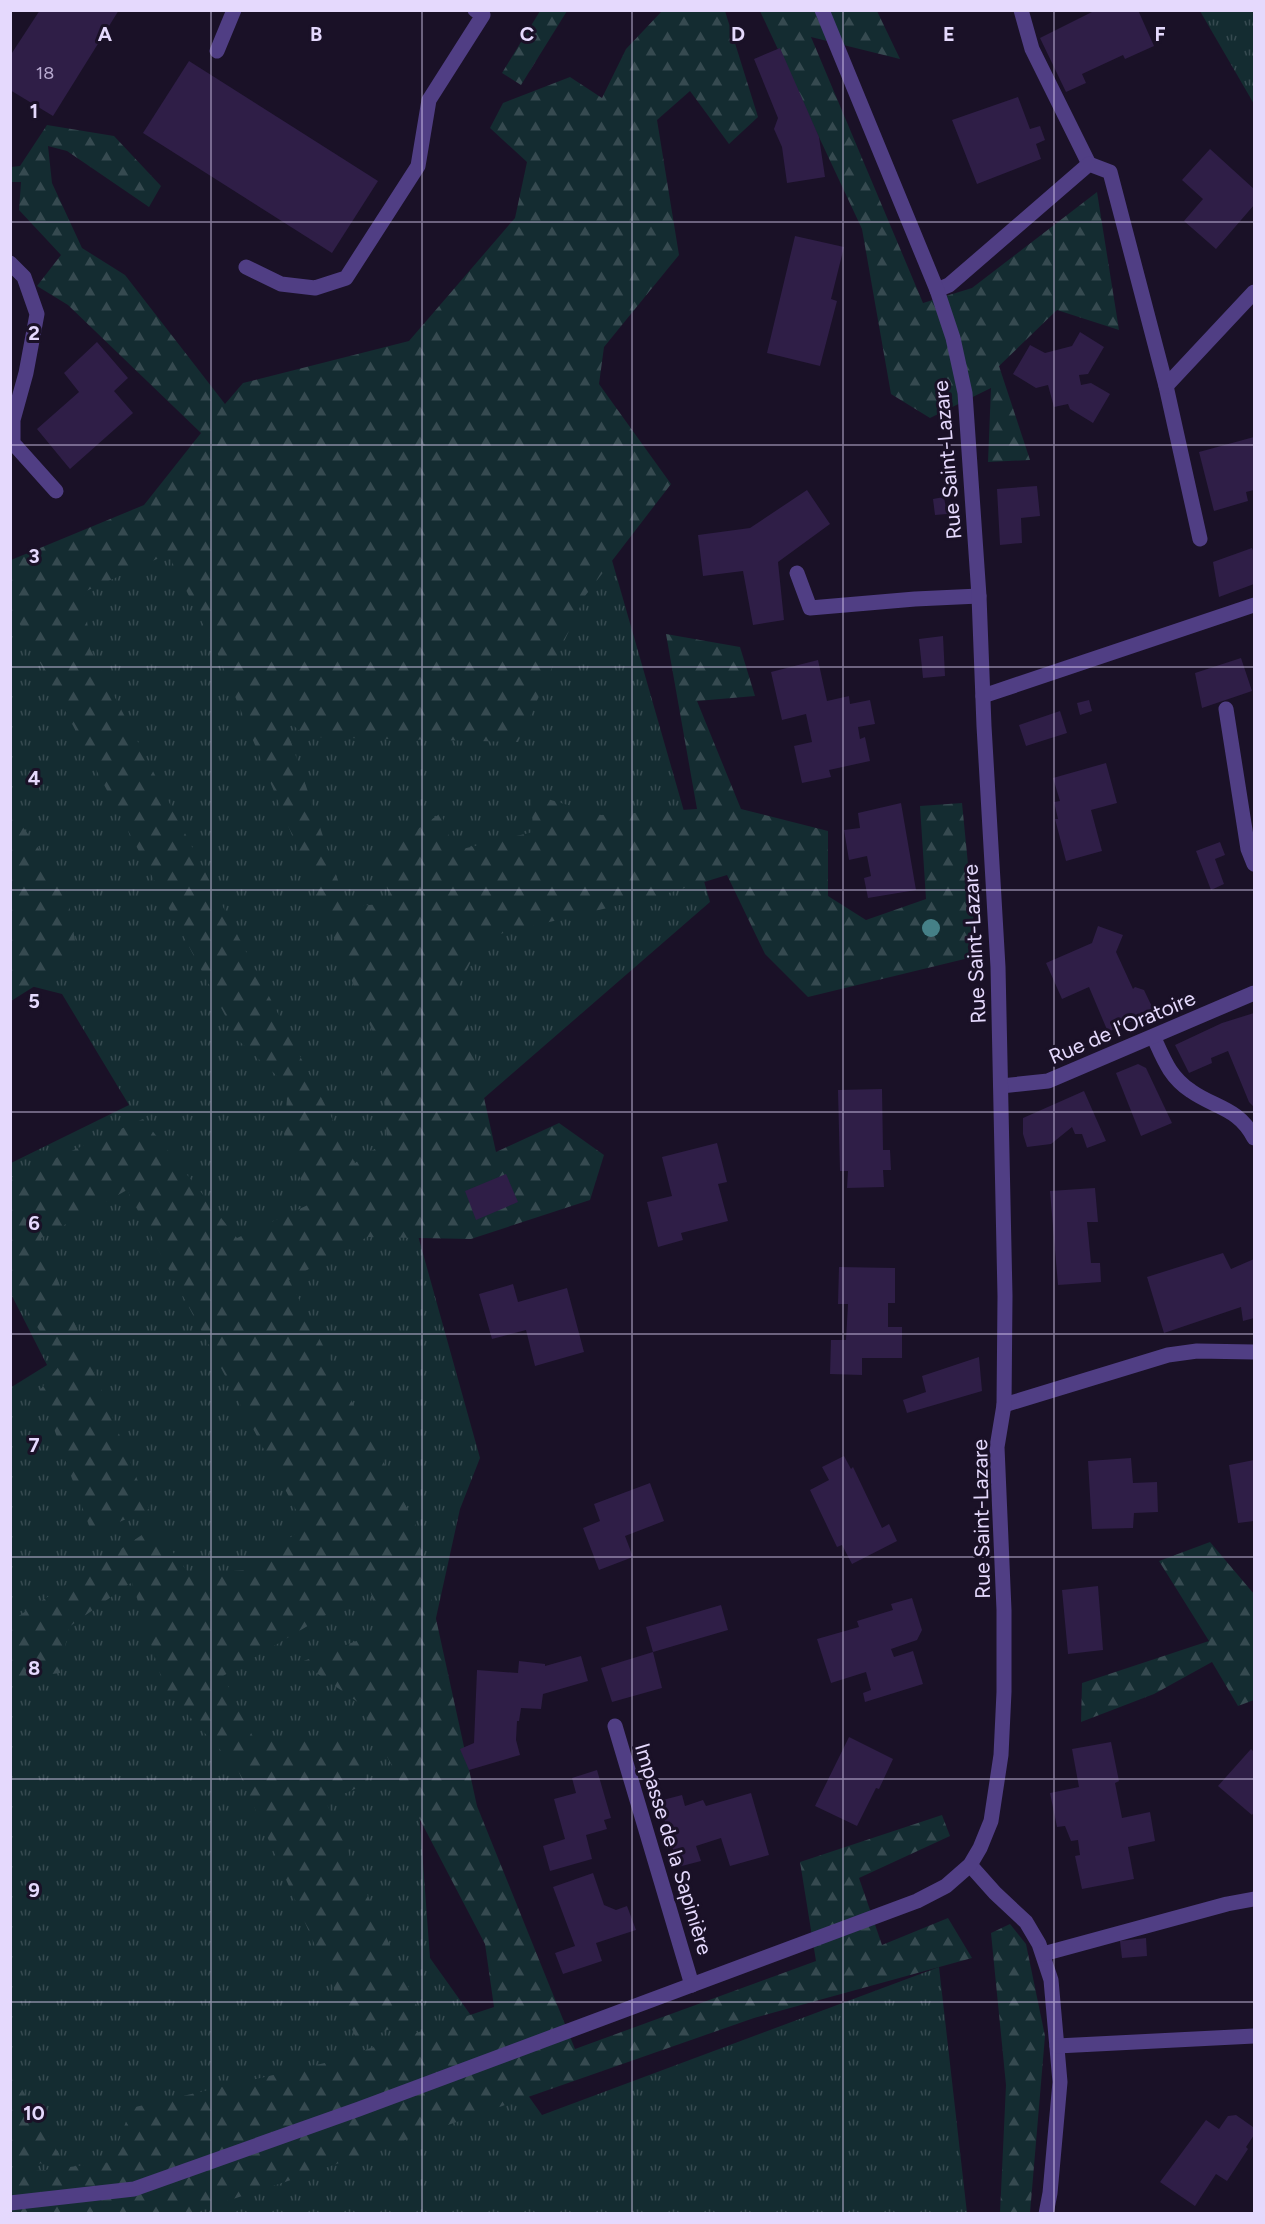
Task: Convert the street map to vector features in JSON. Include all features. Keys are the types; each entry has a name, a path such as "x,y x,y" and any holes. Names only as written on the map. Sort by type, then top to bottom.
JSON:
{"street":[{"path":"217,51 234,10"},
{"path":"246,267 281,284 315,288 346,278 418,166 429,100 483,15 475,10"},
{"name":"Rue Saint-Lazare","path":"10,2203 134,2189 359,2109 917,1901 946,1886 970,1865 991,1821 1001,1755 1005,1610 997,1446 1004,1405 1005,1296 998,968 982,696 979,596 965,393 953,338 937,290 822,10"},
{"path":"1021,10 1032,49 1089,164 1110,172 1166,386 1200,539"},
{"path":"937,290 949,285 1089,164"},
{"path":"10,263 24,277 37,314 26,373 13,420 14,442 56,491"},
{"path":"1166,386 1254,292"},
{"path":"797,573 810,608 979,596"},
{"path":"982,696 1254,605"},
{"path":"1226,709 1248,849 1254,864"},
{"name":"Rue de l'Oratoire","path":"1001,1086 1048,1081 1154,1038 1254,993"},
{"path":"1154,1038 1168,1070 1191,1092 1227,1108 1250,1128 1254,1138"},
{"path":"1004,1405 1168,1354 1197,1351 1254,1352"},
{"name":"Impasse de la Sapinière","path":"615,1726 692,1985"},
{"path":"970,1865 1026,1922 1039,1944 1051,1980 1058,2046 1059,2093 1046,2214"},
{"path":"1043,1954 1227,1904 1254,1899"},
{"path":"1058,2046 1254,2036"}],"green space":[{"path":"540,11 567,11 521,85 502,73"},
{"path":"662,11 725,11 758,117 729,144 690,91 657,120 679,255 604,347 599,384 671,484 585,596 518,742 306,737 282,715 347,907 391,903 378,856 441,813 454,851 533,832 531,794 601,815 697,809 666,634 740,647 755,696 697,701 741,809 828,831 828,896 866,920 926,899 920,806 962,803 977,956 808,997 765,954 727,875 665,894 483,938 459,985 496,1152 559,1123 604,1155 590,1200 471,1239 367,1237 289,1280 415,1523 477,1806 575,2049 816,1961 800,1862 942,1815 950,1836 859,1878 882,1945 948,1918 972,1958 754,2018 190,2213 11,2213 11,2174 111,2162 131,2108 329,2062 494,2007 485,1944 359,1703 301,1662 380,1632 370,1589 223,1676 254,1739 350,1740 368,1783 326,1802 421,2015 358,2043 237,1768 165,1690 132,1582 69,1627 60,1673 11,1679 11,1621 154,1527 190,1575 244,1570 305,1527 127,1190 41,1238 149,1509 92,1534 40,1390 60,1365 11,1283 11,1178 143,1119 237,1238 310,1204 284,1136 288,1086 238,1040 16,617 11,619 11,560 144,505 201,433 68,305 37,286 61,255 19,210 21,182 11,182 11,167 20,166 47,125 114,136 161,186 149,207 67,151 48,146 52,183 82,248 125,275 225,404 243,383 409,341 515,218 527,162 490,128 503,103 570,77 602,98 626,49","holes":["168,554 216,650 381,1052 387,1140 355,1163 90,649 84,592"]},
{"path":"760,11 877,11 900,59 811,37 923,303 972,288 1097,192 1119,330 1057,310 999,366 1030,460 988,462 991,388 930,418 891,394 862,229"},
{"path":"1200,11 1254,11 1254,104"},
{"path":"601,522 710,902 400,1171 480,1458 460,1509 436,1618 416,1768 430,1958 542,2115 939,1967 967,2213 11,2213 10,1388 47,1365 11,1294 11,1163 129,1105 62,994 11,981 11,584 130,531"},
{"path":"11,811 66,886 78,959 11,1001"},
{"path":"1210,1542 1254,1594 1254,1700 1238,1706 1212,1662 1154,1694 1081,1722 1082,1683 1209,1641 1159,1561"},
{"path":"1010,1924 1026,1944 1045,2036 1030,2213 1000,2213 1006,2085 991,1933"},
{"path":"11,2070 64,2163 11,2164"}],"building":[{"path":"40,10 119,10 53,116 10,90 10,56"},
{"path":"1096,10 1138,10 1154,46 1125,59 1123,55 1082,74 1086,83 1066,92 1040,38"},
{"path":"780,48 819,137 825,177 787,183 782,147 774,129 778,118 754,59"},
{"path":"189,61 378,181 332,253 143,133"},
{"path":"1018,97 1030,129 1040,126 1045,140 1036,144 1041,159 977,184 952,120"},
{"path":"1210,149 1254,189 1254,205 1216,249 1184,221 1203,199 1182,180"},
{"path":"795,236 844,247 831,299 837,301 820,366 767,353"},
{"path":"1080,332 1104,347 1088,374 1079,375 1081,385 1091,383 1110,394 1093,423 1070,409 1068,404 1054,407 1048,385 1036,388 1013,374 1030,345 1045,353 1072,346"},
{"path":"97,342 128,378 114,391 133,413 70,469 37,429 79,392 64,373"},
{"path":"1254,437 1254,490 1246,492 1248,501 1214,511 1199,452"},
{"path":"1037,486 1040,516 1021,518 1022,543 1000,545 997,489"},
{"path":"807,490 830,524 778,562 784,620 753,625 743,571 703,576 698,535 750,528"},
{"path":"944,497 947,514 935,515 933,499"},
{"path":"1252,548 1254,584 1219,597 1213,562"},
{"path":"943,636 945,676 923,678 919,639"},
{"path":"1241,658 1252,691 1202,708 1195,673"},
{"path":"818,660 827,701 849,696 850,704 870,700 875,724 858,727 860,739 865,737 870,761 829,770 831,777 802,783 794,746 812,742 806,714 782,720 771,672"},
{"path":"1089,700 1092,711 1080,715 1077,703"},
{"path":"1060,711 1067,733 1026,746 1019,725"},
{"path":"1106,763 1117,803 1091,810 1102,851 1066,861 1055,819 1058,819 1054,802 1060,801 1053,778"},
{"path":"901,803 916,890 868,898 864,878 871,876 867,856 849,860 844,830 860,828 858,813"},
{"path":"1220,842 1225,855 1215,859 1224,884 1211,890 1196,851"},
{"path":"1098,926 1123,935 1116,952 1133,989 1135,987 1144,990 1154,1011 1108,1032 1089,987 1062,999 1046,963 1092,943"},
{"path":"1254,1013 1254,1107 1249,1102 1228,1051 1211,1058 1212,1063 1189,1073 1175,1045 1222,1023"},
{"path":"1138,1064 1146,1068 1172,1123 1141,1136 1116,1073"},
{"path":"882,1089 883,1150 890,1150 891,1170 883,1170 884,1187 847,1188 848,1171 840,1171 838,1090"},
{"path":"1084,1091 1106,1141 1087,1148 1082,1134 1075,1134 1072,1127 1051,1144 1027,1147 1023,1134 1023,1118"},
{"path":"717,1143 727,1182 718,1184 728,1221 681,1233 683,1240 658,1247 647,1202 672,1196 662,1157"},
{"path":"506,1174 518,1202 476,1220 465,1191"},
{"path":"1095,1188 1098,1222 1087,1222 1091,1263 1100,1263 1101,1282 1058,1285 1050,1191"},
{"path":"1223,1253 1231,1269 1254,1259 1254,1318 1243,1321 1241,1307 1164,1333 1147,1277"},
{"path":"839,1267 895,1268 895,1303 888,1303 888,1327 902,1327 902,1358 862,1358 862,1375 830,1374 831,1340 846,1340 848,1304 838,1304"},
{"path":"513,1284 518,1302 567,1288 584,1352 535,1366 526,1330 492,1339 479,1294"},
{"path":"979,1357 982,1391 907,1413 903,1400 926,1392 922,1376"},
{"path":"844,1456 851,1469 853,1467 882,1528 889,1524 897,1541 852,1564 842,1545 837,1547 810,1490 829,1480 822,1467"},
{"path":"1131,1458 1133,1483 1157,1482 1158,1512 1134,1513 1133,1528 1092,1529 1088,1461"},
{"path":"1254,1460 1254,1521 1238,1523 1229,1465"},
{"path":"650,1483 664,1521 625,1536 633,1557 599,1570 583,1528 600,1521 594,1504"},
{"path":"1098,1586 1103,1650 1068,1654 1062,1590"},
{"path":"912,1598 922,1630 917,1640 891,1649 894,1657 913,1651 923,1684 865,1702 863,1693 871,1690 866,1672 831,1683 817,1639 859,1627 857,1621 893,1610 891,1604"},
{"path":"721,1605 728,1630 653,1652 646,1627"},
{"path":"653,1652 662,1688 612,1702 601,1668"},
{"path":"581,1656 588,1681 543,1694 541,1709 521,1708 519,1721 517,1721 516,1740 520,1755 469,1770 460,1749 474,1743 477,1670 518,1673 519,1661 545,1664 545,1666"},
{"path":"849,1737 893,1759 879,1789 876,1788 857,1826 815,1806"},
{"path":"1111,1742 1119,1781 1115,1783 1122,1818 1150,1812 1155,1841 1128,1847 1134,1879 1082,1889 1075,1856 1080,1855 1078,1840 1071,1841 1065,1826 1057,1827 1050,1793 1079,1787 1072,1749"},
{"path":"1251,1749 1254,1752 1254,1812 1252,1815 1218,1786"},
{"path":"597,1770 611,1818 604,1820 607,1829 586,1835 592,1859 550,1871 543,1846 565,1839 554,1799 576,1793 572,1778"},
{"path":"751,1793 769,1855 730,1866 721,1838 696,1846 701,1861 678,1867 659,1801 682,1795 685,1806 703,1800 706,1806"},
{"path":"593,1873 604,1905 616,1910 627,1906 636,1930 596,1943 602,1961 563,1974 555,1953 575,1946 553,1887"},
{"path":"1146,1938 1147,1956 1122,1958 1120,1941"},
{"path":"1236,2115 1253,2127 1254,2135 1246,2147 1248,2149 1227,2181 1216,2174 1195,2206 1160,2182 1206,2120 1219,2129 1228,2116"}]}
